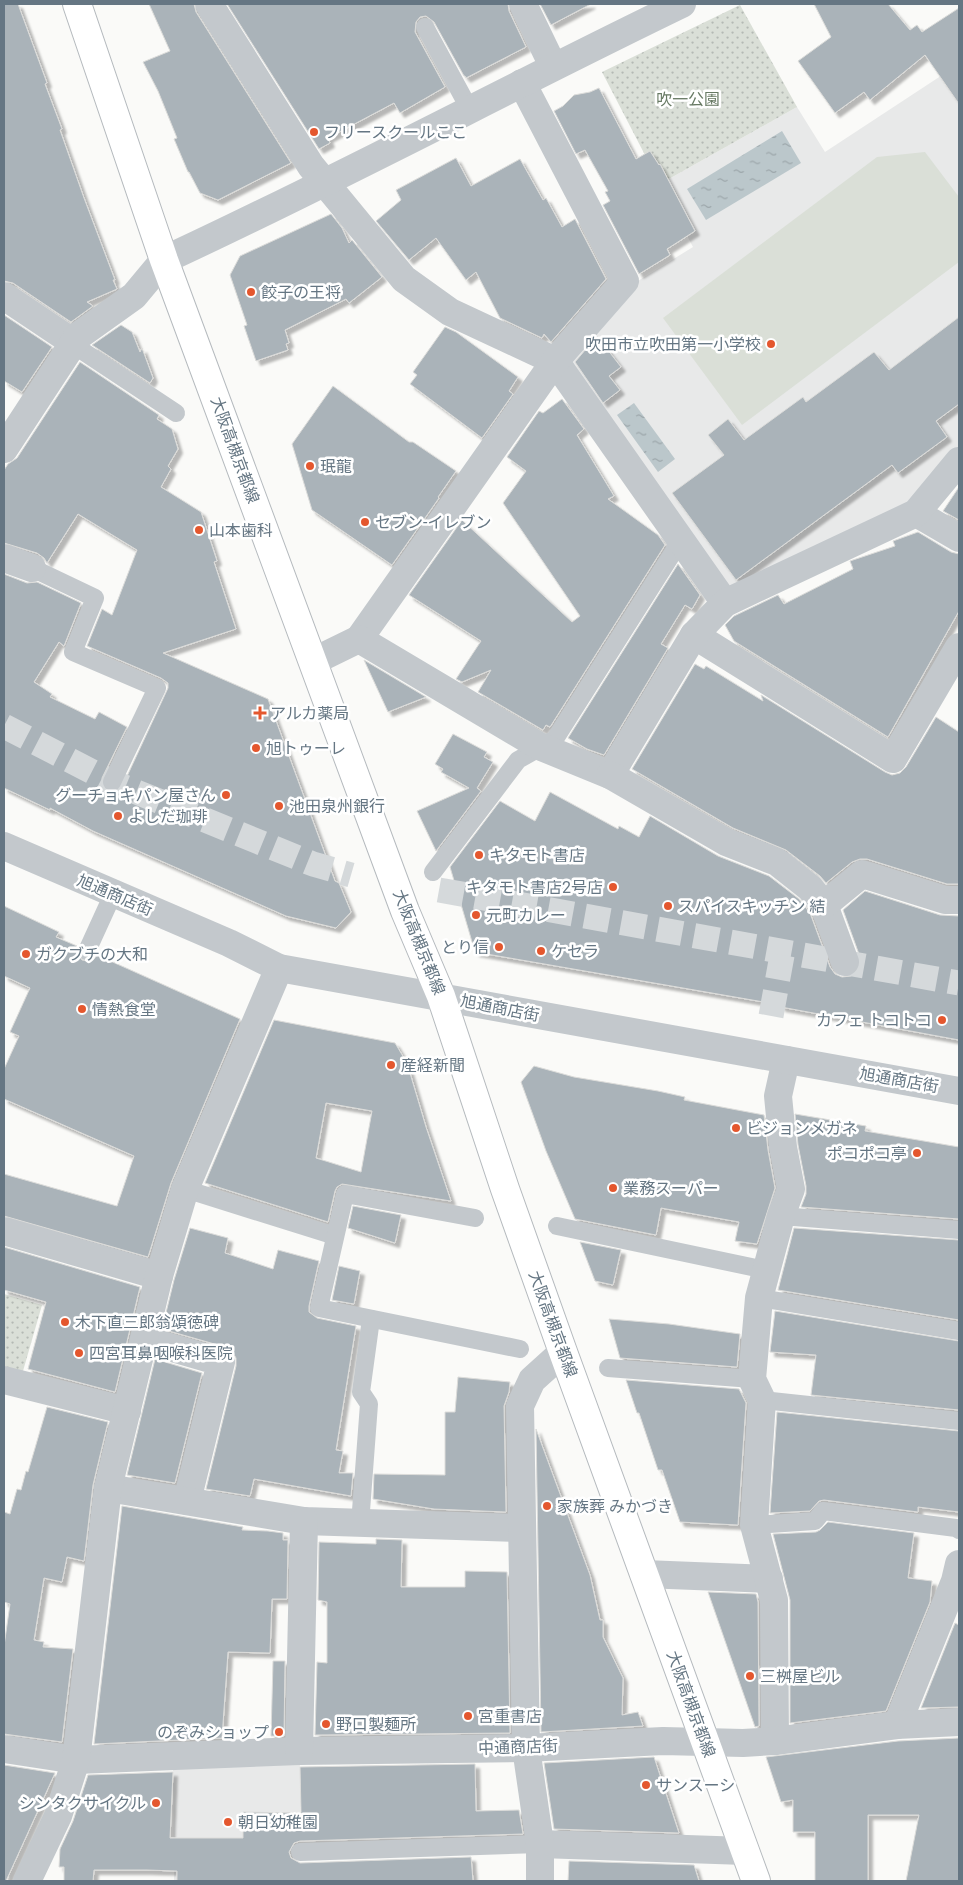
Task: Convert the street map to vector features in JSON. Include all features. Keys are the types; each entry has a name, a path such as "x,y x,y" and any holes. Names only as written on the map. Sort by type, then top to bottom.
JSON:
{"main road":[{"name":"大阪高槻京都線","path":"77,4 164,260 314,661 405,912 441,996 505,1189 563,1352 756,1881"}],"street":[{"path":"209,4 311,166 326,182 404,280 450,312 555,361 724,603"},
{"path":"523,4 553,66"},
{"path":"4,449 78,336 134,296 164,260 326,182 553,66 682,4"},
{"path":"314,661 359,639 555,361 625,282 522,83"},
{"path":"4,296 65,337 72,344"},
{"path":"610,775 694,635 724,603 916,513 959,461"},
{"path":"916,513 959,538"},
{"path":"4,558 32,568"},
{"path":"694,635 893,760 959,647"},
{"path":"359,639 539,746 610,775 726,842 777,862 810,888 824,905 845,962"},
{"name":"旭通商店街","path":"4,846 229,943 279,968 959,1091"},
{"path":"824,905 862,874 945,900 959,900"},
{"path":"27,1881 58,1816 76,1760 108,1488 159,1276 185,1189 279,968"},
{"path":"774,1741 774,1600 754,1525 759,1298 781,1216 791,1189 783,1147 778,1096 786,1060"},
{"path":"4,1230 159,1276"},
{"path":"145,1340 221,1362 187,1501"},
{"path":"540,1881 540,1844 526,1748 520,1406 532,1380 563,1352"},
{"path":"4,1380 127,1411"},
{"path":"108,1488 304,1521 521,1528"},
{"path":"299,1751 304,1521"},
{"path":"897,1726 955,1581 959,1564"},
{"path":"644,1574 769,1579"},
{"name":"中通商店街","path":"4,1749 76,1760 299,1751 526,1748 663,1741 774,1741 897,1726 959,1722"},
{"path":"540,1844 745,1851"}],"lane":[{"path":"425,27 470,110"},
{"path":"72,344 176,413"},
{"path":"433,872 518,760 539,746 555,739 681,540"},
{"path":"32,568 95,598 73,652 157,688 112,782"},
{"path":"87,951 113,894"},
{"path":"185,1189 335,1236"},
{"path":"475,1218 345,1194 319,1308 520,1349"},
{"path":"781,1216 959,1230"},
{"path":"557,1226 766,1270"},
{"path":"759,1298 959,1331"},
{"path":"360,1524 369,1404 361,1392 371,1319"},
{"path":"608,1368 959,1421"},
{"path":"754,1525 815,1521 823,1511 956,1528 959,1530"},
{"path":"300,1852 540,1844"}],"shaded area":[{"name":"吹田市立吹田第一小学校","path":"959,64 959,450 922,497 729,594 568,366 633,284 693,247 660,184 797,107 825,152"},
{"name":"朝日幼稚園","path":"300,1763 300,1822 264,1823 265,1881 174,1881 173,1765"}],"green space":[{"name":"吹一公園","path":"740,5 797,107 660,184 602,72"},
{"path":"925,152 959,197 959,262 742,425 663,318 877,157"},
{"path":"4,1294 42,1305 21,1378 4,1373"}],"water":[{"path":"782,131 801,163 706,220 687,189"},
{"path":"634,403 675,459 658,472 617,415"}],"building":[{"path":"4,4 18,4 47,83 45,84 62,129 60,130 117,289 87,302 93,306 71,322 13,283 4,281"},
{"path":"149,4 194,4 196,12 291,163 218,200 200,193 188,172 174,139 177,138 158,91 143,62 170,51"},
{"path":"227,4 508,4 509,11 526,47 466,78 434,22 426,16 420,17 416,22 415,32 445,87 400,113 394,103 328,138 330,143 319,149"},
{"path":"540,4 591,4 551,25"},
{"path":"814,4 888,4 910,30 917,25 922,32 959,8 959,104 925,55 870,100 864,92 835,113 798,61 831,37"},
{"path":"599,88 636,159 650,151 660,164 695,231 667,249 670,255 639,274 603,205 610,201 605,192 608,191 585,150 576,154 554,111 563,106 574,95"},
{"path":"456,158 471,186 520,159 543,200 546,198 562,227 575,219 606,279 551,342 544,334 542,338 500,318 476,272 466,280 436,238 409,260 376,221 401,200 396,190"},
{"path":"331,214 342,228 349,243 352,240 382,277 349,303 346,299 285,330 289,343 286,344 288,350 256,361 244,326 247,325 230,275 240,256"},
{"path":"4,315 52,347 22,392 4,381"},
{"path":"959,317 959,404 936,421 947,437 898,473 892,465 736,580 672,493 724,455 708,435 728,419 744,440 803,397 806,402 874,352 889,370"},
{"path":"121,325 132,332 140,352 142,348 153,378 150,383 92,345"},
{"path":"445,327 456,332 518,377 509,391 513,394 482,438 410,384 417,375 413,372"},
{"path":"597,336 621,367 609,376 620,390 603,403 575,362"},
{"path":"80,362 159,415 157,419 172,429 178,449 168,466 171,469 161,487 201,512 217,561 214,562 236,629 163,653 268,699 335,881 339,883 351,912 336,928 286,916 93,831 50,808 50,810 4,788 4,574 27,583 37,582 81,603 64,646 59,642 34,682 52,694 50,697 95,719 99,712 127,727 102,778 103,788 107,791 113,792 122,787 168,688 168,683 161,678 87,646 102,609 112,615 137,550 78,514 47,563 37,553 4,543 4,470 8,464 17,458"},
{"path":"333,386 409,442 413,442 456,471 392,565 312,510 292,444"},
{"path":"562,399 584,429 577,435 614,496 608,499 658,535 665,545 550,727 546,725 543,730 478,692 491,670 462,682 456,679 481,641 409,595 462,520 572,622 580,616 503,503 526,471 507,457 539,411 543,413"},
{"path":"959,487 959,520 943,511"},
{"path":"918,532 951,552 959,554 959,611 888,737 734,641 725,625 734,616 778,595 784,604 853,569 850,561 895,546 893,541"},
{"path":"678,564 700,595 692,609 685,605 661,644 668,648 604,755 587,749 568,738"},
{"path":"364,660 426,697 388,712"},
{"path":"695,664 704,669 706,666 763,701 761,695 892,775 900,773 906,767 936,717 959,732 959,884 947,884 867,859 852,862 826,883 820,876 786,850 733,828 632,769"},
{"path":"453,734 487,752 484,757 493,762 477,788 481,791 436,851 417,811 469,788 441,772 443,769 435,764"},
{"path":"550,792 618,829 619,826 639,837 650,816 718,856 769,876 799,899 810,913 830,967 835,974 842,977 851,976 857,972 860,964 860,957 843,910 865,891 940,915 959,916 959,1040 781,1007 781,1005 475,952 450,867 500,801 535,821"},
{"path":"4,906 59,932 56,937 77,946 77,952 82,960 94,959 97,955 240,1019 171,1183 148,1257 4,1216 4,1174 117,1206 134,1156 4,1099 4,1069 19,1036 10,1032 30,988 4,976"},
{"path":"274,1020 395,1043 407,1063 451,1201 342,1184 335,1191 328,1222 205,1183","holes":["326,1103 372,1111 361,1172 316,1158"]},
{"path":"534,1066 574,1077 658,1091 685,1097 684,1100 764,1115 775,1188 757,1244 735,1241 739,1222 661,1208 656,1235 575,1219 546,1151 521,1082"},
{"path":"795,1114 866,1126 865,1131 959,1147 959,1219 801,1207 806,1194 806,1186 798,1145"},
{"path":"353,1206 401,1215 395,1243 348,1228"},
{"path":"190,1228 228,1238 225,1253 273,1269 278,1250 319,1261 309,1312 317,1318 356,1326 336,1450 343,1451 339,1473 353,1473 351,1496 254,1479 250,1496 206,1489 236,1366 236,1358 232,1351 225,1347 162,1329 174,1280"},
{"path":"794,1228 959,1240 959,1320 778,1290"},
{"path":"580,1242 621,1250 613,1285 595,1281"},
{"path":"4,1247 140,1287 115,1392 28,1369 46,1302 4,1290"},
{"path":"339,1266 360,1271 354,1304 332,1300"},
{"path":"775,1311 959,1341 959,1410 811,1395 816,1355 770,1352"},
{"path":"609,1319 669,1324 740,1334 737,1367 620,1358"},
{"path":"155,1359 202,1373 175,1483 127,1475"},
{"path":"458,1377 510,1382 504,1406 506,1512 434,1509 373,1499 374,1474 445,1475 445,1412 455,1412"},
{"path":"626,1380 739,1389 746,1403 738,1525 680,1522 662,1470 658,1470"},
{"path":"47,1407 108,1422 93,1485 84,1561 67,1557 62,1582 44,1578 34,1640 44,1642 43,1647 73,1649 62,1742 4,1734 4,1646 10,1604 4,1602 4,1512 10,1514 17,1489 21,1490"},
{"path":"777,1412 959,1431 959,1512 918,1507 918,1512 824,1500 819,1501 810,1511 770,1513"},
{"path":"536,1429 590,1575 600,1620 603,1620 603,1637 623,1678 622,1715 638,1712 643,1726 541,1732"},
{"path":"122,1506 243,1527 242,1530 283,1533 283,1540 288,1540 287,1599 272,1599 270,1653 228,1652 222,1738 94,1744"},
{"path":"828,1522 914,1533 908,1578 932,1581 930,1602 886,1711 790,1723 790,1600 773,1534 816,1532"},
{"path":"376,1539 402,1540 401,1587 465,1587 465,1571 507,1572 510,1733 315,1735 317,1662 327,1663 327,1602 318,1600 319,1542 376,1544"},
{"name":"三桝屋ビル","path":"708,1592 756,1594 758,1602 759,1726 755,1727"},
{"path":"955,1623 959,1625 959,1707 921,1708"},
{"path":"273,1661 285,1661 284,1736 271,1736"},
{"path":"959,1738 959,1881 906,1881 919,1815 868,1815 868,1881 815,1881 815,1832 793,1832 793,1800 781,1802 766,1757 898,1741"},
{"path":"654,1757 679,1833 554,1829 544,1763"},
{"path":"475,1764 476,1811 519,1810 523,1834 300,1841 294,1843 289,1852 291,1858 300,1863 471,1857 473,1881 177,1881 177,1871 94,1870 93,1881 64,1881 64,1867 59,1867 60,1849 73,1821 88,1775 173,1772 170,1838 243,1838 243,1812 301,1813 300,1767"},
{"path":"4,1765 55,1773 6,1881 4,1881"},
{"path":"569,1861 694,1865 699,1881 568,1881"}],"tunnel":[{"path":"4,726 112,782 313,864 351,875"},
{"path":"439,890 959,983"},
{"path":"771,1016 783,950"}],"place":[{"name":"フリースクールここ","path":"314,132"},
{"name":"餃子の王将","path":"251,292"},
{"name":"吹田市立吹田第一小学校","path":"771,344"},
{"name":"珉龍","path":"310,466"},
{"name":"セブン-イレブン","path":"365,522"},
{"name":"山本歯科","path":"199,530"},
{"name":"アルカ薬局","path":"260,713"},
{"name":"旭トゥーレ","path":"256,748"},
{"name":"グーチョキパン屋さん","path":"226,795"},
{"name":"池田泉州銀行","path":"279,806"},
{"name":"よしだ珈琲","path":"118,816"},
{"name":"キタモト書店","path":"479,855"},
{"name":"キタモト書店2号店","path":"613,887"},
{"name":"スパイスキッチン 結","path":"668,906"},
{"name":"元町カレー","path":"476,915"},
{"name":"とり信","path":"499,947"},
{"name":"ケセラ","path":"541,951"},
{"name":"ガクブチの大和","path":"26,954"},
{"name":"情熱食堂","path":"82,1009"},
{"name":"カフェ トコトコ","path":"942,1020"},
{"name":"産経新聞","path":"391,1065"},
{"name":"ビジョンメガネ","path":"736,1128"},
{"name":"ポコポコ亭","path":"917,1153"},
{"name":"業務スーパー","path":"613,1188"},
{"name":"木下直三郎翁頌徳碑","path":"65,1322"},
{"name":"四宮耳鼻咽喉科医院","path":"79,1353"},
{"name":"家族葬 みかづき","path":"547,1506"},
{"name":"三桝屋ビル","path":"750,1676"},
{"name":"宮重書店","path":"468,1716"},
{"name":"野口製麺所","path":"326,1724"},
{"name":"のぞみショップ","path":"279,1732"},
{"name":"サンスーシ","path":"646,1785"},
{"name":"シンタクサイクル","path":"156,1803"},
{"name":"朝日幼稚園","path":"228,1822"}]}
